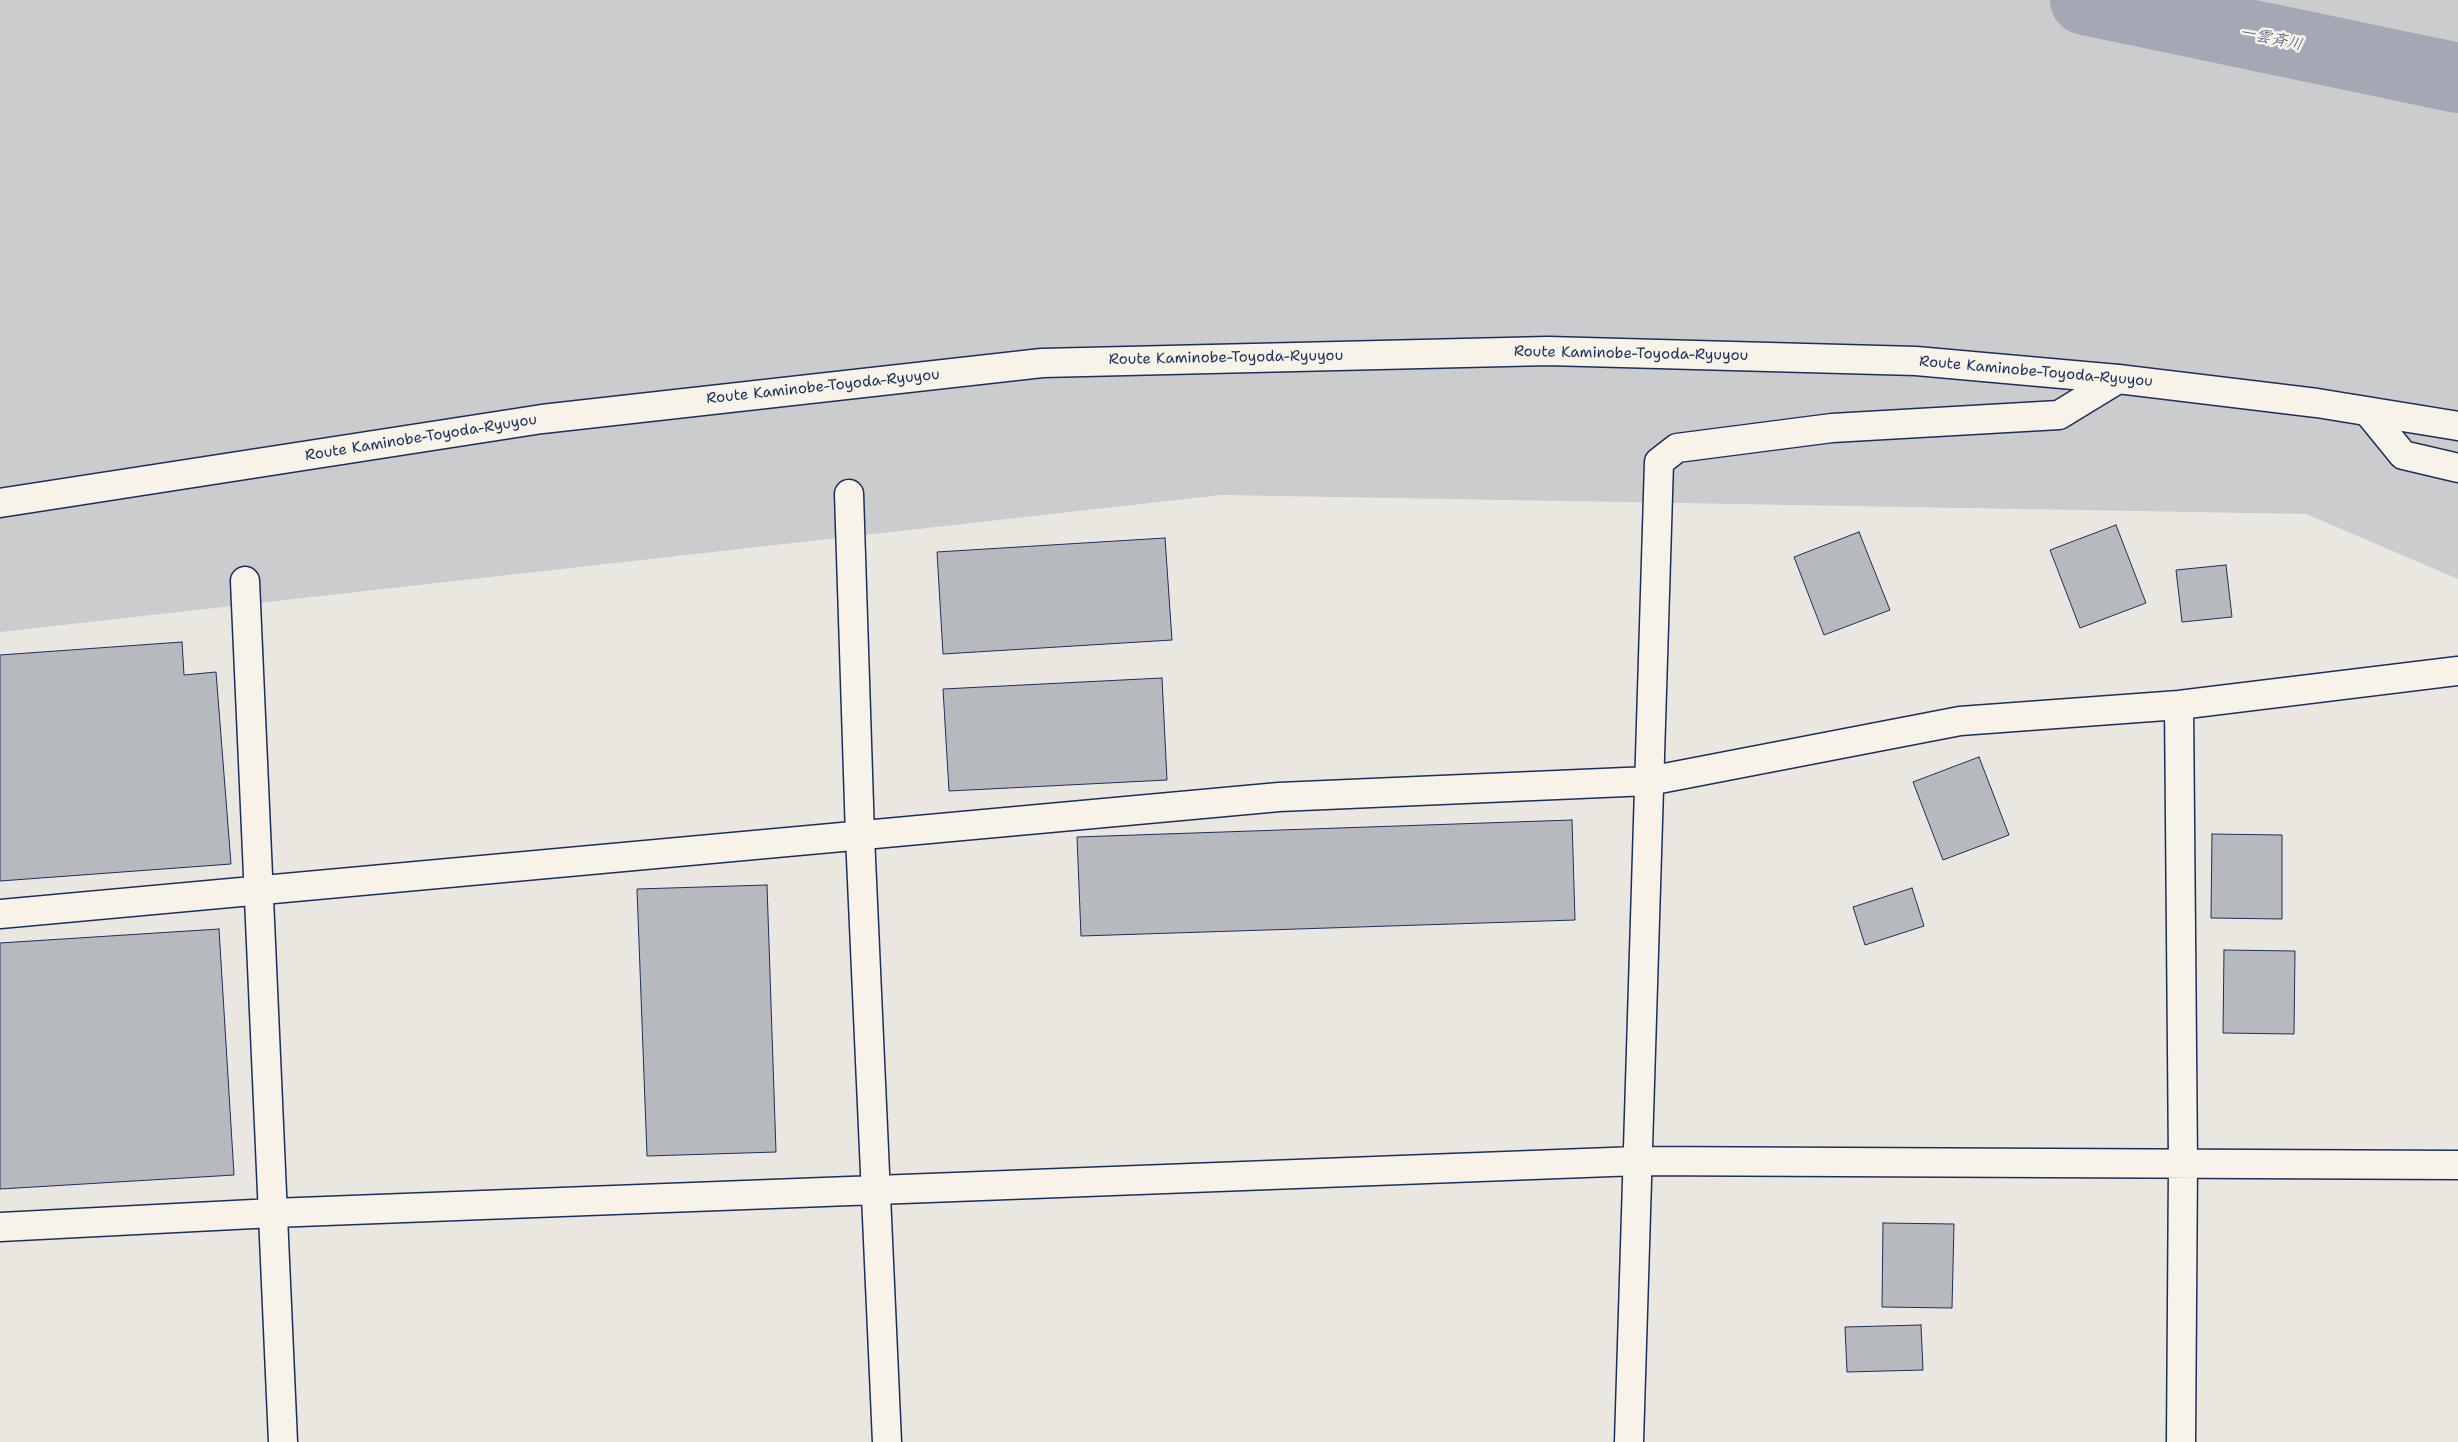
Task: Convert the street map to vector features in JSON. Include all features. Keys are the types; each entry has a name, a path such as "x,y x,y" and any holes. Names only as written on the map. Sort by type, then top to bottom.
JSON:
{"street":[{"name":"Route Kaminobe-Toyoda-Ryuyou","path":"0,503 542,419 1042,363 1548,351 1916,361 2118,379 2317,403 2458,426"},
{"path":"1629,1442 1659,462 1677,448 1832,428 2059,415 2118,379"},
{"path":"2368,412 2403,455 2458,468"},
{"path":"848,494 860,836 887,1442"},
{"path":"245,580 283,1442"},
{"path":"0,914 1278,797 1649,781 1960,721 2179,705 2458,671"},
{"path":"2179,705 2183,1164 2181,1442"},
{"path":"0,1227 273,1213 1637,1161 2458,1165"}],"shaded area":[{"path":"0,0 2458,0 2458,579 2306,514 1221,495 0,632"}],"building":[{"path":"2116,525 2146,603 2080,628 2050,550"},
{"path":"1859,532 1890,610 1824,635 1794,557"},
{"path":"1165,538 1172,640 943,654 937,552"},
{"path":"2226,565 2232,617 2182,622 2176,570"},
{"path":"182,642 184,675 216,672 231,864 0,881 0,655"},
{"path":"1162,678 1167,780 949,791 943,689"},
{"path":"1979,757 2009,835 1943,860 1913,782"},
{"path":"1572,820 1575,920 1081,936 1077,837"},
{"path":"2212,834 2282,835 2282,919 2211,918"},
{"path":"767,885 776,1152 647,1156 637,889"},
{"path":"1912,888 1924,926 1865,945 1853,907"},
{"path":"219,929 234,1175 0,1189 0,943"},
{"path":"2224,950 2295,951 2294,1034 2223,1033"},
{"path":"1883,1223 1954,1224 1952,1308 1882,1307"},
{"path":"1921,1325 1923,1370 1847,1372 1845,1327"}],"waterway":[{"name":"一雲斉川","path":"2085,0 2458,78"}]}
